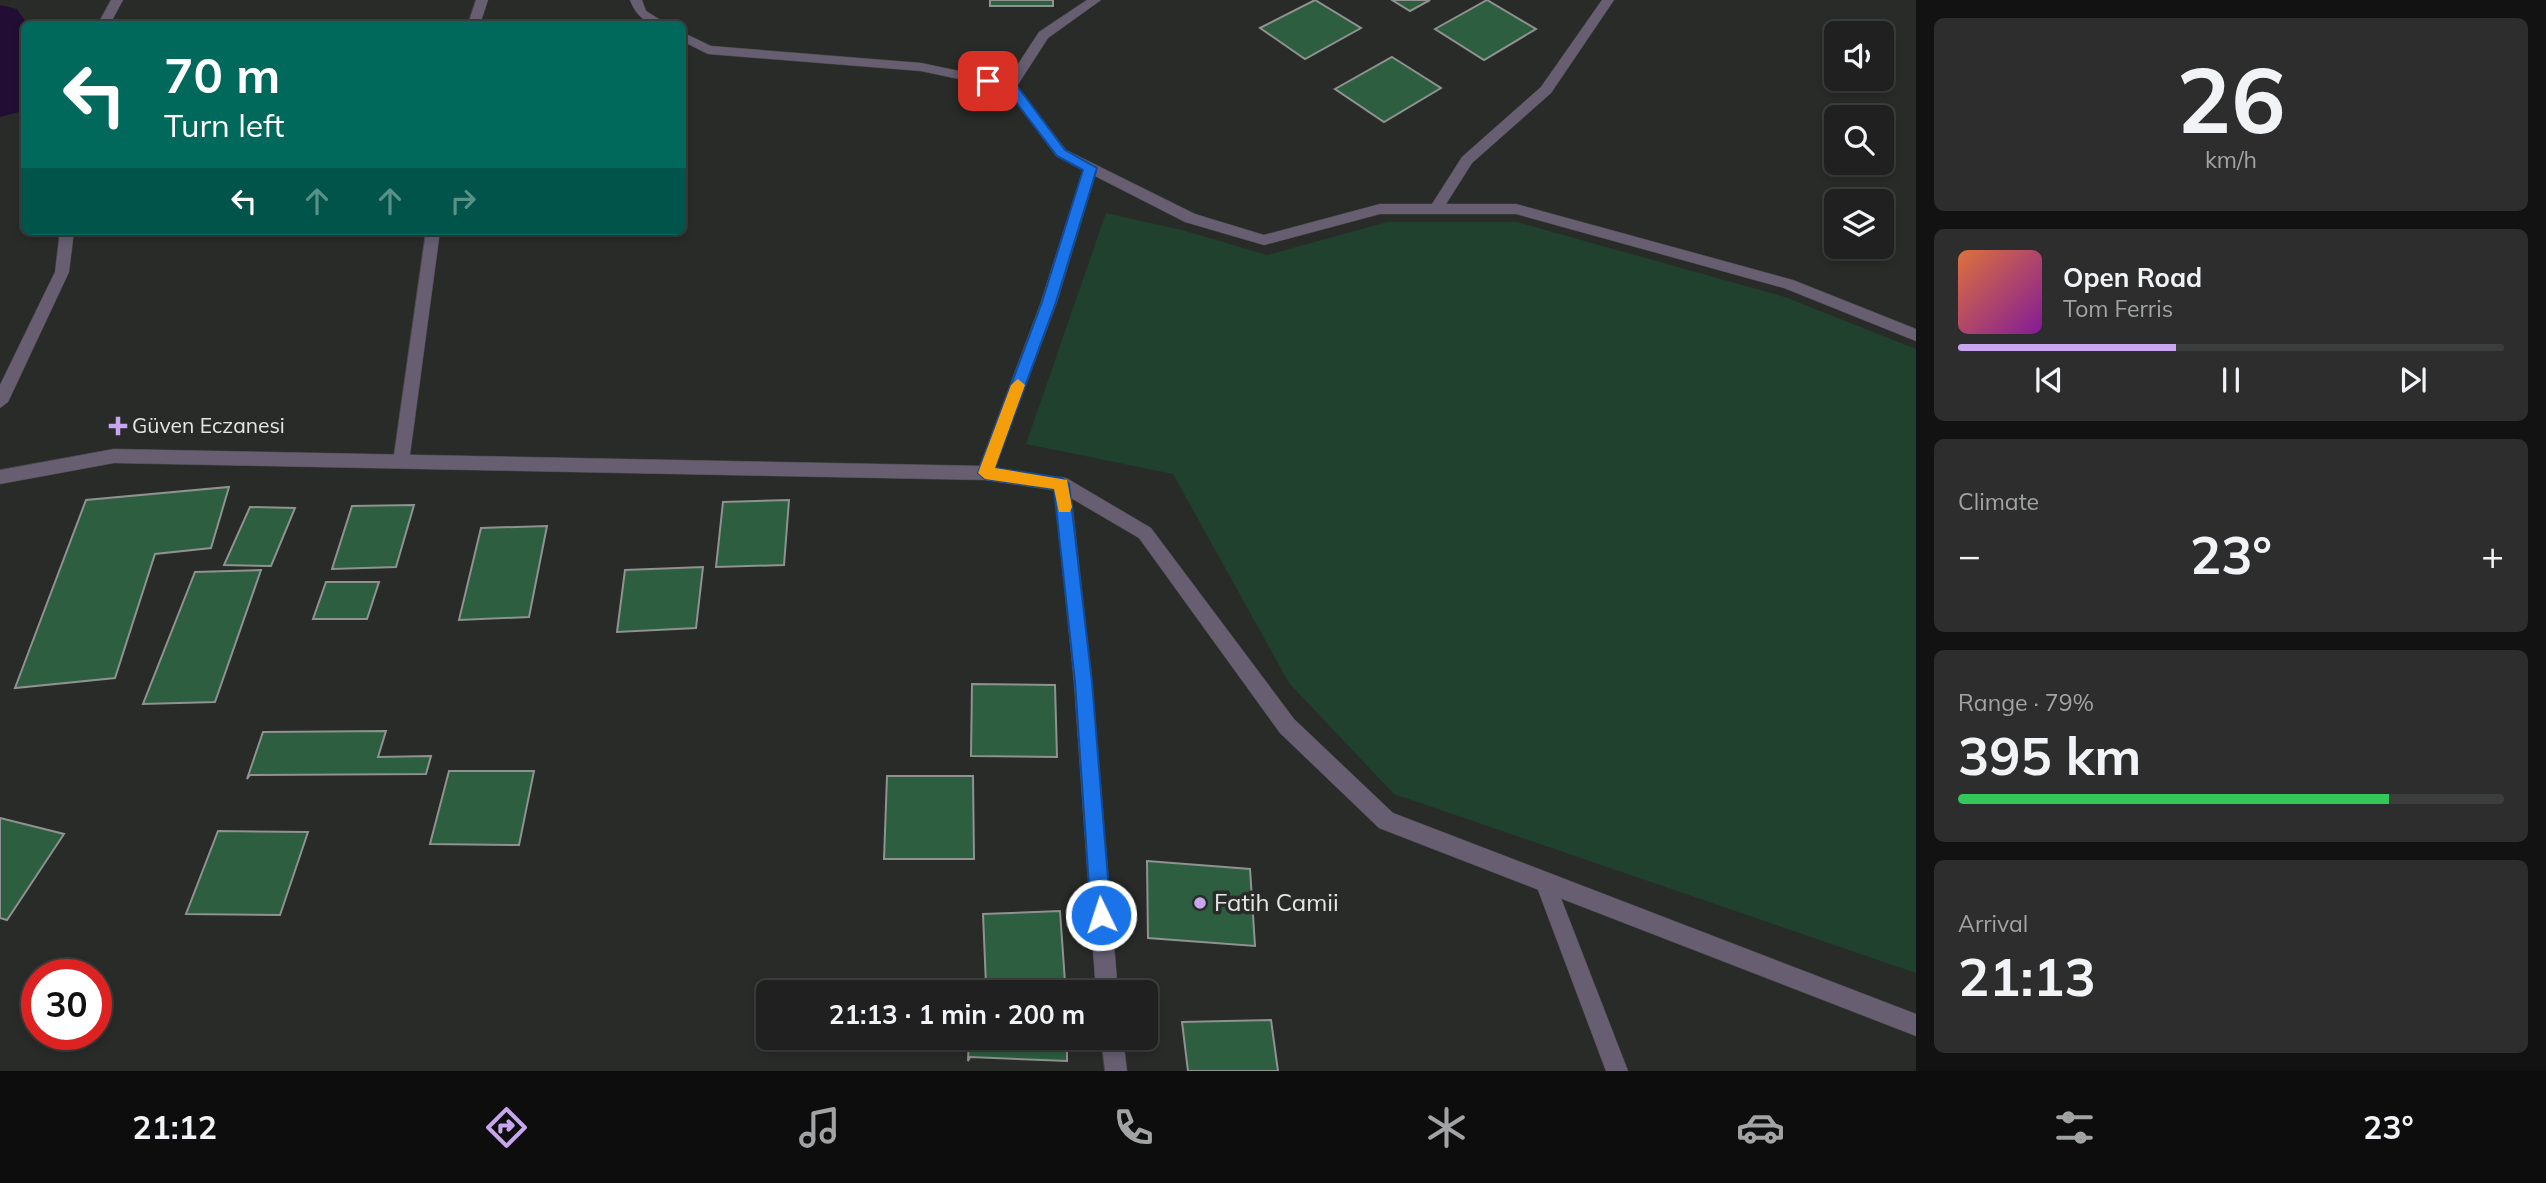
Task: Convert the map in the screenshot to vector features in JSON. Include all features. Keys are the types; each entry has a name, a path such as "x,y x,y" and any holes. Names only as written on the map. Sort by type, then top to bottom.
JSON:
{"street":[{"path":"106,21 117,0"},
{"path":"475,21 482,0"},
{"path":"636,0 641,13 656,21"},
{"path":"1010,86 1043,35 1095,0"},
{"path":"1436,209 1466,160 1546,90 1608,0"},
{"path":"686,38 708,50 921,67 1010,86 1061,153 1190,218 1264,240 1380,209 1516,209 1788,284 1916,335"},
{"path":"985,473 1049,302 1090,168"},
{"path":"0,402 62,272 67,235"},
{"path":"401,462 432,235"},
{"path":"0,477 114,456 985,473 1062,484 1145,533 1287,726 1386,821 1916,1026"},
{"path":"1062,484 1083,682 1106,980"},
{"path":"1545,882 1617,1071"},
{"path":"1113,1050 1116,1071"}],"green space":[{"path":"1106,213 1182,230 1267,255 1387,222 1517,222 1785,297 1916,349 1916,973 1394,794 1289,683 1173,474 1026,444"}],"building":[{"path":"990,0 1053,0 1053,6 990,6"},
{"path":"1315,0 1361,28 1305,59 1260,28"},
{"path":"1392,0 1430,0 1410,11"},
{"path":"1487,0 1536,29 1484,60 1435,29"},
{"path":"1392,57 1441,88 1384,122 1335,89"},
{"path":"229,487 211,548 155,554 115,678 15,688 86,500"},
{"path":"789,500 784,565 716,567 723,502"},
{"path":"414,505 396,567 332,569 352,506"},
{"path":"250,507 295,508 271,566 224,565"},
{"path":"547,526 529,617 459,620 481,528"},
{"path":"703,567 696,628 617,632 625,570"},
{"path":"261,570 215,702 143,704 195,572"},
{"path":"326,582 379,582 367,619 313,619"},
{"path":"972,684 1055,685 1057,757 971,756"},
{"path":"386,731 378,757 431,756 426,774 250,775 247,779 263,732"},
{"path":"449,771 534,771 519,845 430,844"},
{"path":"887,776 973,776 974,859 884,859"},
{"path":"0,818 64,834 7,920 0,918"},
{"path":"218,831 308,832 280,915 186,914"},
{"name":"Fatih Camii","path":"1147,861 1250,869 1255,946 1148,938"},
{"path":"1060,911 1065,980 986,980 983,914"},
{"path":"1271,1020 1278,1071 1188,1071 1182,1022"},
{"path":"968,1050 1067,1050 1067,1061 970,1057 968,1061"}],"waterway":[{"path":"0,20 13,53 16,74 0,100"}],"slow traffic":[{"path":"1018,385 985,473 1062,484 1064,507"}],"place":[{"name":"Güven Eczanesi","path":"118,426"},
{"name":"Fatih Camii","path":"1200,903"}],"route":[{"path":"988,81 1010,86 1061,153 1090,168 1049,302 985,473 1062,484 1083,682 1101,915"}]}
